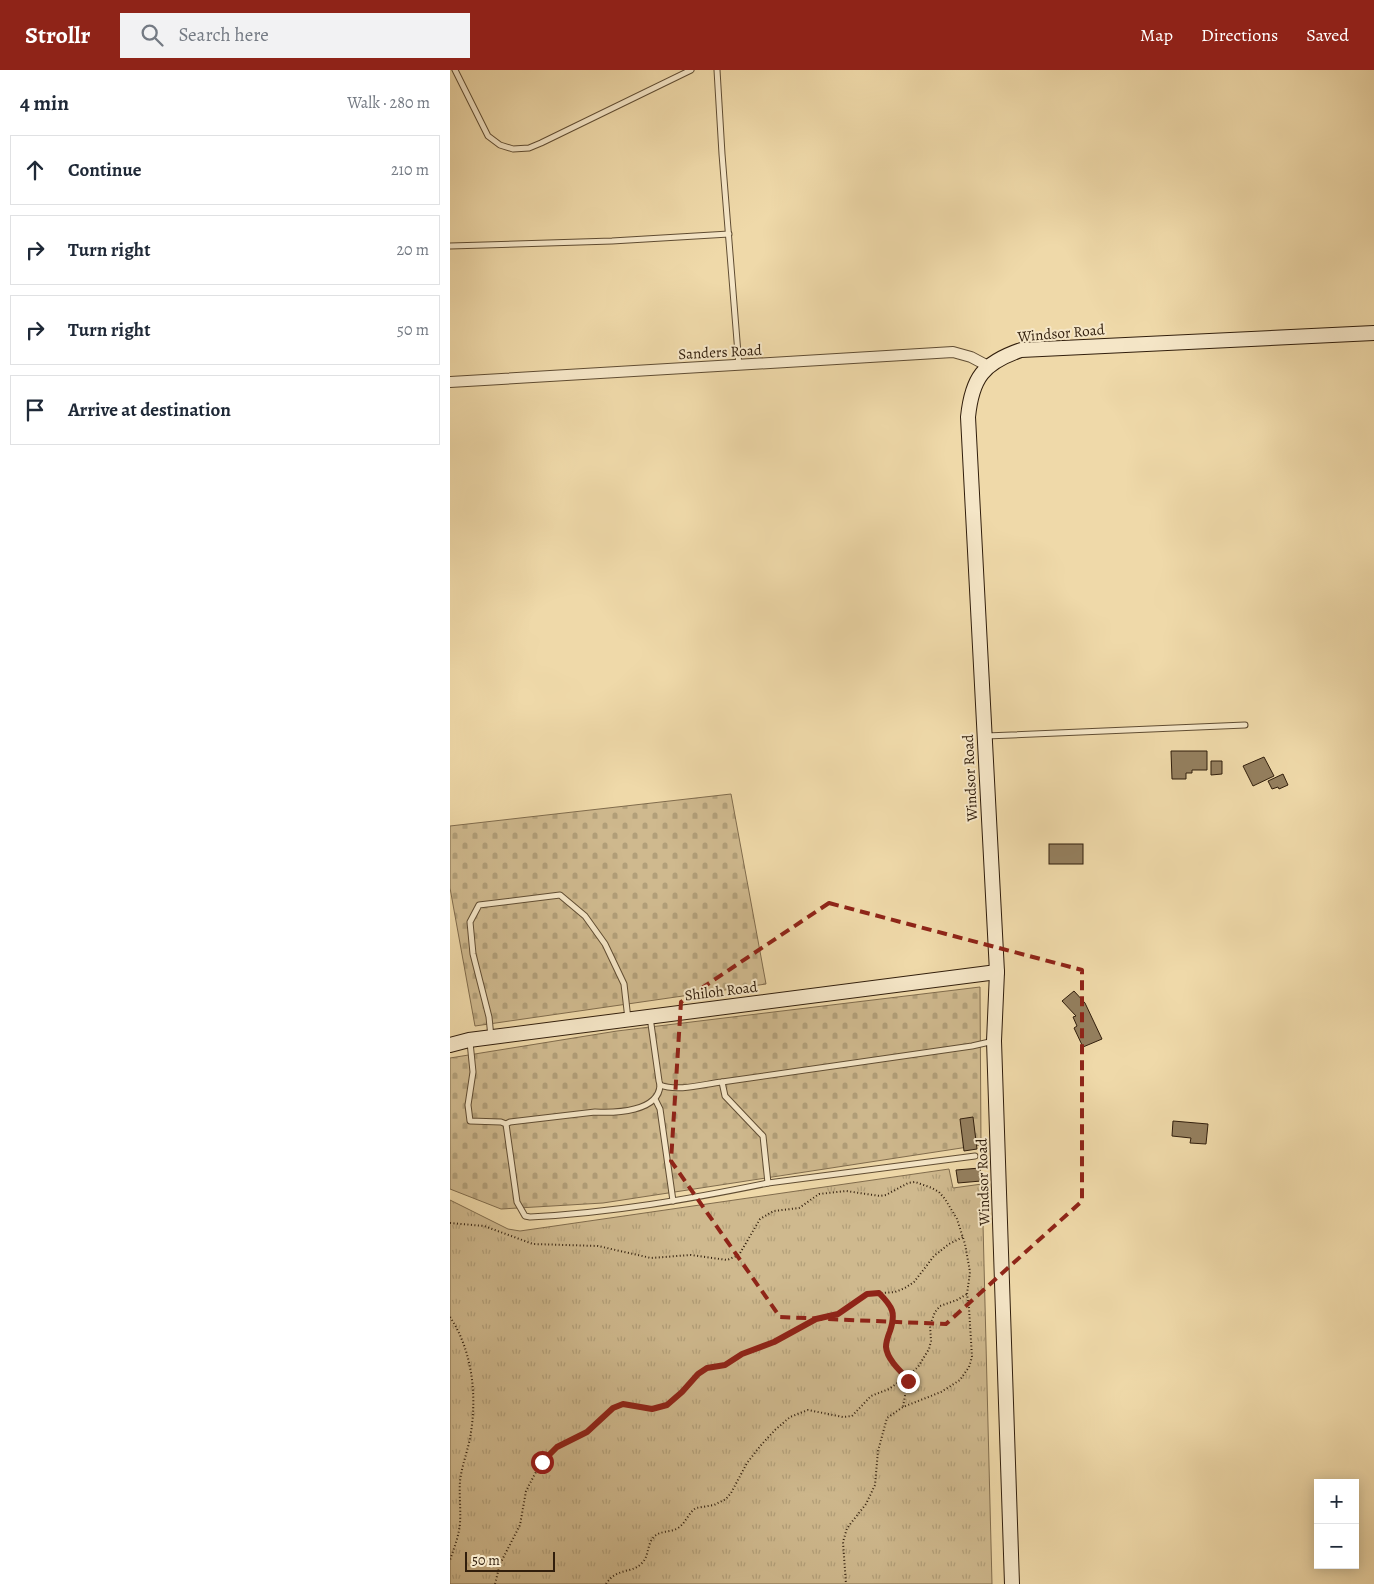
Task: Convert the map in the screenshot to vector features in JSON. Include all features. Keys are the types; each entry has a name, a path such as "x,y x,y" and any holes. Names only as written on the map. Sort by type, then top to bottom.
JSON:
{"main road":[{"name":"Windsor Road","path":"1012,1584 994,1041 997,972 968,417 970,397 977,379 988,366 1004,356 1020,350 1374,333"},
{"name":"Shiloh Road","path":"450,1045 491,1037 997,972"}],"street":[{"name":"Sanders Road","path":"450,382 953,352 972,357 988,366"}],"lane":[{"path":"455,70 488,136 500,145 513,149 529,148 542,143 692,70"},
{"path":"717,70 739,366"},
{"path":"450,246 612,241 728,234"},
{"path":"984,736 1245,725"},
{"path":"491,1037 489,1017 473,954 470,922 479,906 560,895 585,916 605,944 624,984 628,1019"},
{"path":"469,1040 473,1072 468,1105 470,1121 501,1122 506,1124 595,1112 630,1110 655,1099 660,1090 650,1016"},
{"path":"660,1085 666,1087 688,1086 722,1082 972,1046 994,1041"},
{"path":"722,1082 725,1096 763,1136 768,1183"},
{"path":"655,1099 660,1109 673,1201"},
{"path":"506,1124 518,1202 525,1216 530,1217 581,1214 673,1201 768,1183 975,1156"}],"path":[{"path":"450,1224 484,1226 533,1244 598,1246 651,1258 690,1254 722,1261 739,1255 760,1219 774,1212 799,1208 819,1194 846,1191 880,1196 908,1183 915,1182 932,1188 945,1199 957,1219 963,1237 970,1272 967,1294 972,1357 965,1374 960,1380 941,1392 903,1406 887,1418 878,1451 875,1485 866,1504 848,1528 842,1542 846,1584"},
{"path":"495,1584 500,1564 520,1525 526,1491 537,1470 557,1447 587,1432 613,1408 623,1404 652,1409 667,1405 698,1374 707,1368 725,1365 742,1354 774,1342 816,1319 838,1314 867,1294 895,1292 906,1288 914,1282 934,1256 949,1244 963,1237"},
{"path":"879,1293 890,1304 893,1313 892,1325 886,1343 888,1355 908,1381 903,1406"},
{"path":"606,1584 617,1573 642,1564 647,1557 652,1540 657,1535 679,1528 696,1508 714,1505 726,1499 762,1444 790,1417 808,1410 843,1417 852,1416 871,1396 888,1389 909,1375 918,1367 929,1349 931,1342 930,1325 935,1312 940,1306 967,1294"},
{"path":"450,1317 459,1331 465,1346 473,1387 474,1411 460,1481 460,1523 456,1544 450,1560"}],"highlighted area":[{"path":"829,903 1082,970 1082,1201 946,1324 780,1317 671,1161 681,1002"}],"green space":[{"path":"731,794 766,984 475,1026 450,888 450,826"},
{"path":"980,987 981,1145 603,1203 501,1209 450,1189 450,1058 617,1031"},
{"path":"949,1169 953,1188 982,1184 992,1584 450,1584 450,1200 508,1229 520,1231"}],"building":[{"path":"1171,751 1207,751 1207,770 1192,770 1192,773 1186,773 1186,779 1172,779"},
{"path":"1264,757 1274,776 1253,786 1243,766"},
{"path":"1211,761 1222,761 1222,774 1211,775"},
{"path":"1283,774 1288,785 1279,789 1278,787 1272,789 1268,781"},
{"path":"1049,844 1083,844 1083,864 1049,864"},
{"path":"1074,991 1085,1003 1102,1039 1083,1047 1074,1028 1077,1026 1073,1017 1076,1016 1062,1001"},
{"path":"973,1117 977,1149 964,1151 960,1119"},
{"path":"1173,1121 1208,1124 1206,1144 1190,1143 1191,1138 1172,1136"},
{"path":"980,1168 981,1181 958,1183 956,1170"}],"route":[{"path":"542,1462 557,1447 587,1432 613,1408 623,1404 652,1409 667,1405 698,1374 707,1368 725,1365 742,1354 787,1336 816,1319 838,1314 867,1294 879,1293 892,1308 892,1325 886,1349 888,1355 908,1381"}]}
